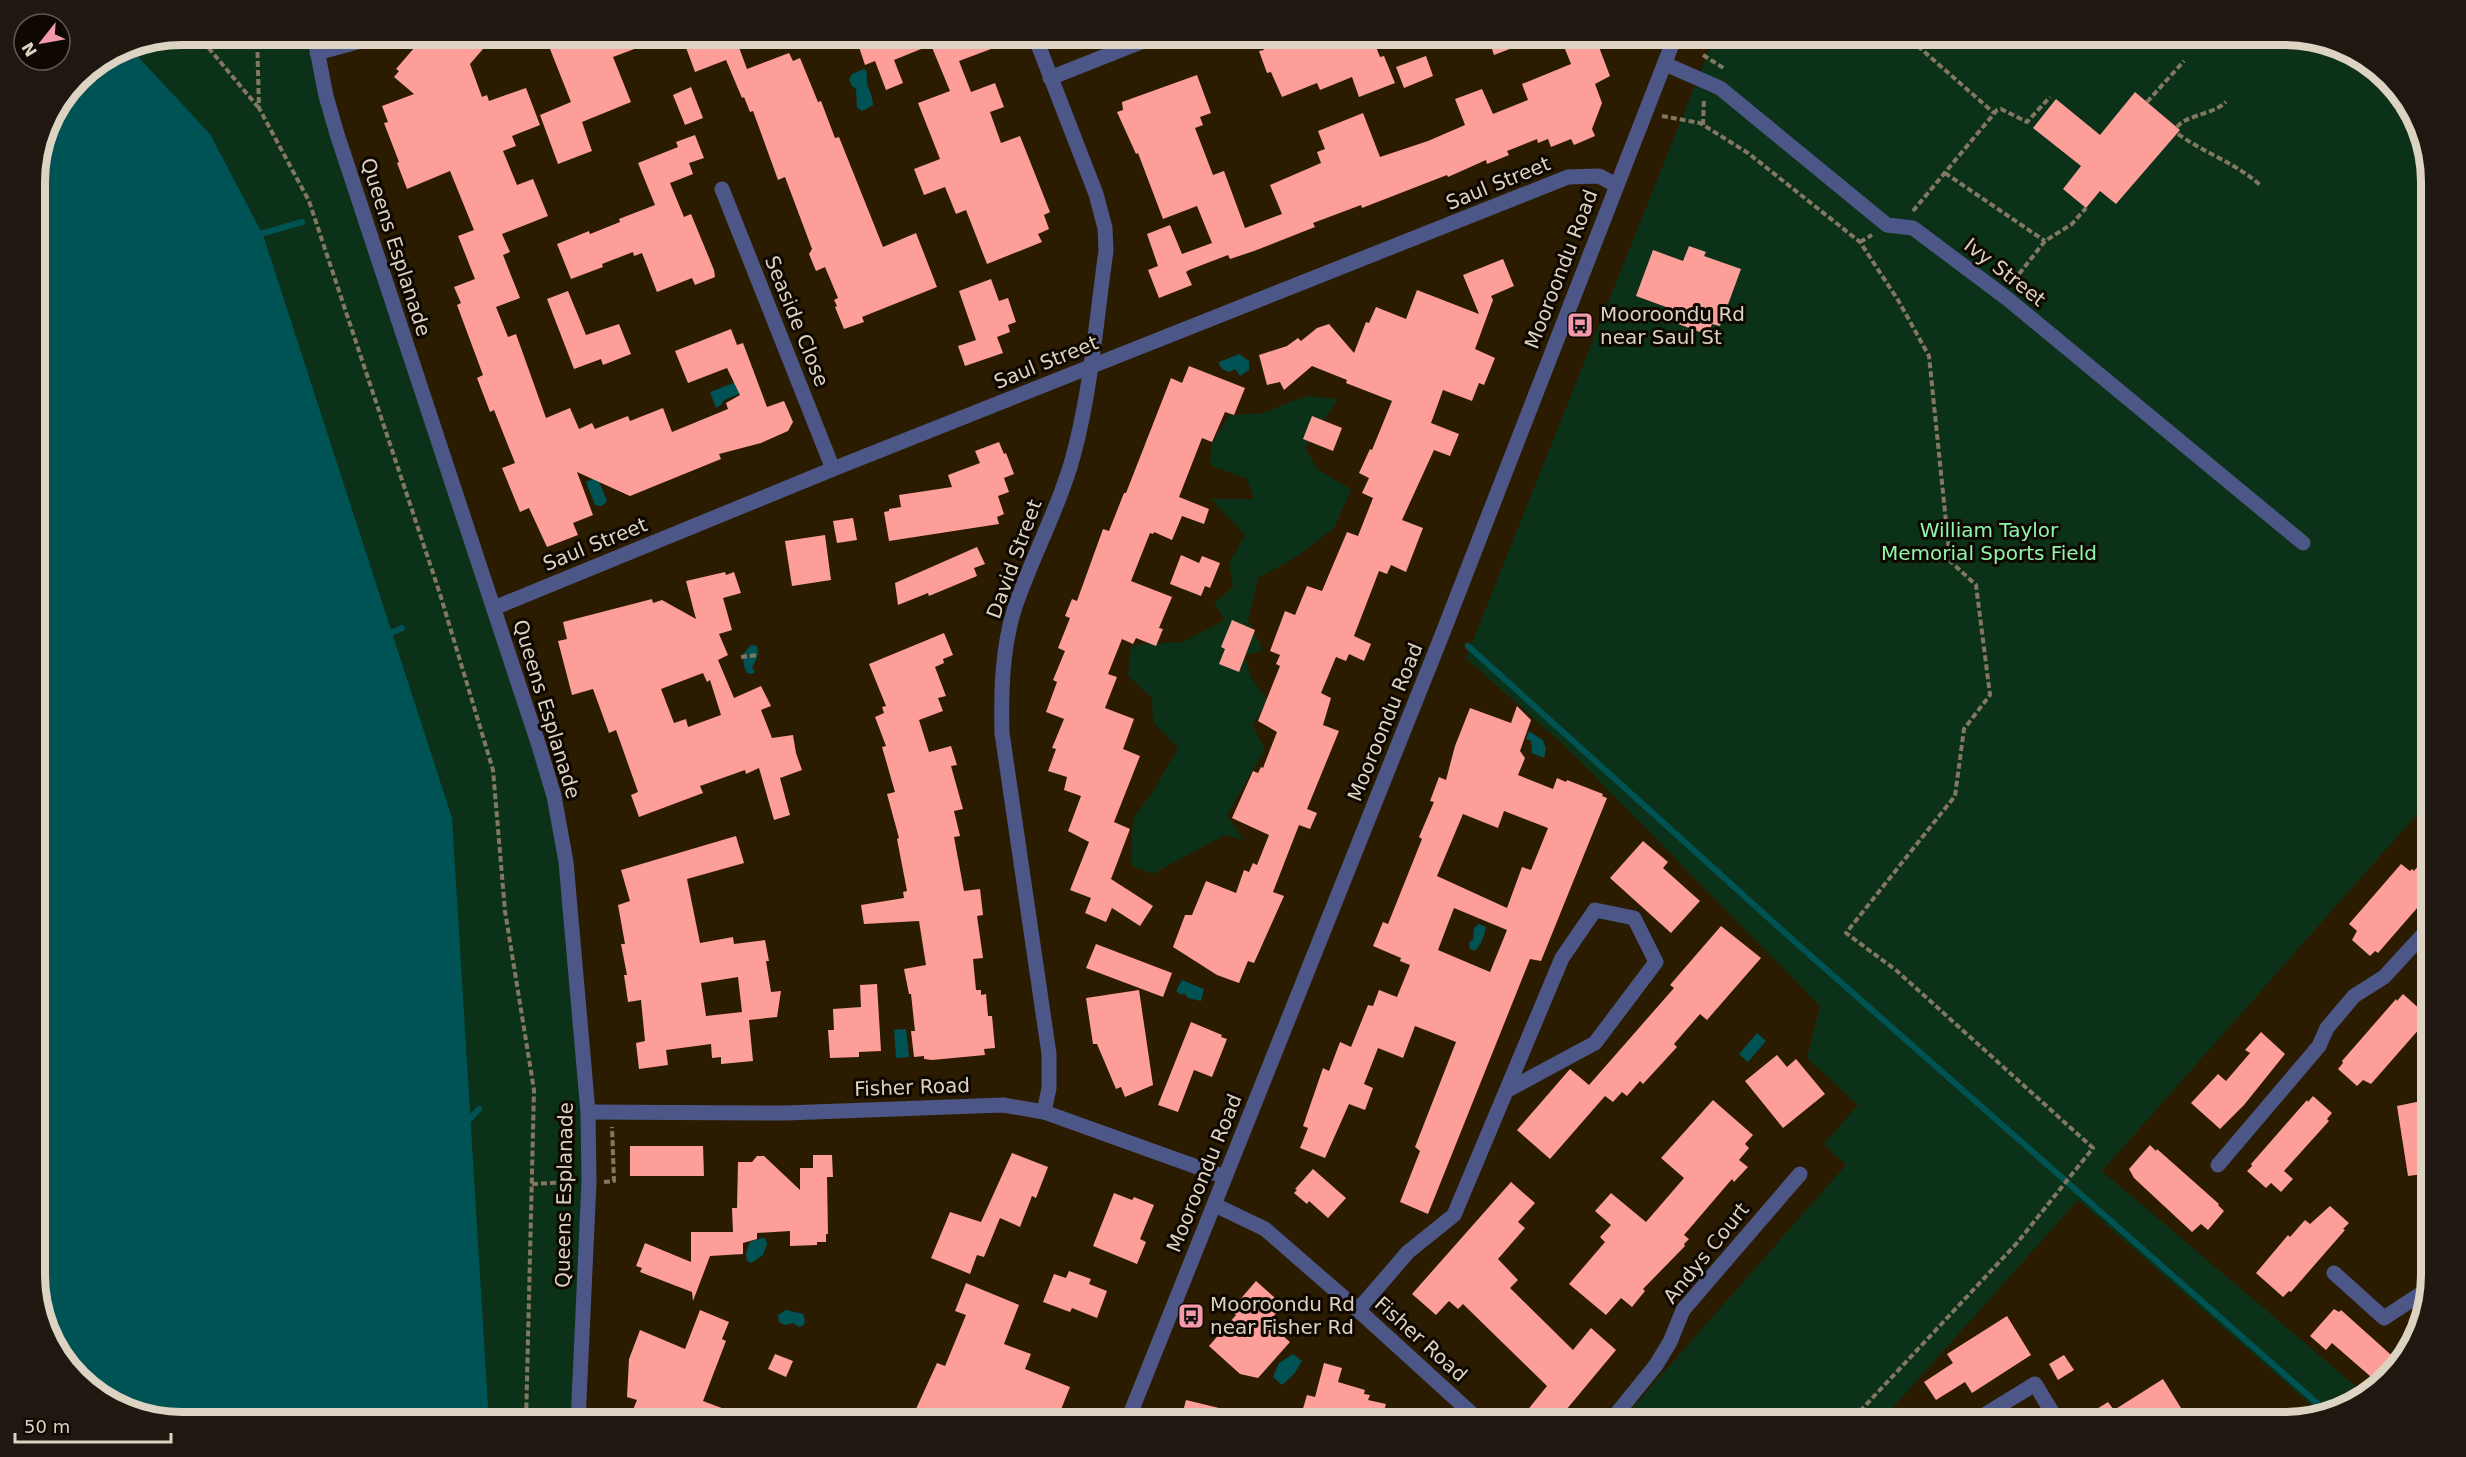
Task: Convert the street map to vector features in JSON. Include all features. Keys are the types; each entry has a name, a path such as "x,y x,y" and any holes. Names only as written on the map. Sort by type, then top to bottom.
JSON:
{"street":[{"name":"Queens Esplanade","path":"316,45 337,134 554,796 566,862 588,1112 589,1182 578,1412"},
{"path":"317,52 345,45"},
{"name":"David Street","path":"1038,45 1096,194 1105,228 1106,251 1077,441 1050,524 1016,607 1005,650 1001,690 1002,733 1049,1054 1049,1089 1044,1112"},
{"path":"1050,78 1133,45"},
{"name":"Mooroondu Road","path":"1131,1412 1440,640 1672,45"},
{"name":"Ivy Street","path":"1665,64 1720,88 1887,225 1913,228 2009,300 2303,543"},
{"name":"Saul Street","path":"494,608 833,469 1568,177 1599,176 1616,185"},
{"name":"Seaside Close","path":"722,189 833,469"},
{"path":"1358,1310 1408,1252 1454,1215 1506,1091 1562,958 1595,910 1634,918 1656,962 1595,1043 1506,1091"},
{"path":"2218,1165 2319,1046 2327,1028 2354,996 2384,977 2421,937"},
{"name":"Fisher Road","path":"588,1112 786,1113 1003,1105 1044,1112 1225,1178"},
{"name":"Andys Court","path":"1618,1412 1656,1365 1670,1342 1683,1310 1800,1173"},
{"name":"Fisher Road","path":"1215,1205 1265,1229 1470,1412"},
{"path":"2334,1273 2384,1318 2420,1294"},
{"path":"1989,1412 2035,1384 2052,1412"}],"path":[{"path":"206,45 259,108 309,201 440,594 493,770 505,911 534,1090 526,1412"},
{"path":"257,45 259,108"},
{"path":"1917,45 1994,113"},
{"path":"1703,55 1727,71"},
{"path":"2147,102 2184,61"},
{"path":"1905,214 1912,211 1994,113 2001,109 2028,122 2050,97"},
{"path":"1702,125 1704,98"},
{"path":"2177,128 2183,121 2216,111 2226,102"},
{"path":"1648,111 1702,125 1748,153 1860,242 1898,300 1929,357 1950,561 1976,585 1990,695 1964,729 1955,796 1846,933 1897,971 2093,1148 2017,1243 1859,1412"},
{"path":"2178,134 2194,146 2234,166 2260,185"},
{"path":"1945,173 2045,241"},
{"path":"2019,274 2045,241 2072,224 2086,208"},
{"path":"741,657 759,655"},
{"path":"602,1182 614,1181 612,1127"},
{"path":"532,1184 572,1182"}],"green space":[{"path":"173,45 316,45 554,796 588,1112 578,1412 488,1412 470,1121 45,512 46,164 55,129 73,98 106,68 129,55"},
{"name":"William Taylor Memorial Sports Field","path":"1711,45 2284,45 2302,46 2337,55 2368,73 2393,98 2403,113 2411,129 2421,173 2421,814 2419,812 2102,1171 2360,1390 2337,1402 2315,1408 2078,1200 1889,1412 1629,1412 1846,1165 1824,1144 1858,1105 1807,1058 1820,1006 1567,748 1466,658"},
{"path":"1306,396 1338,399 1305,448 1318,470 1351,489 1334,528 1296,557 1258,578 1248,620 1263,651 1244,655 1251,677 1268,701 1252,725 1265,749 1227,815 1243,840 1225,835 1152,874 1131,865 1133,819 1155,788 1178,748 1153,722 1152,698 1128,676 1131,645 1183,642 1225,620 1214,603 1233,587 1229,563 1245,535 1211,499 1254,499 1247,479 1210,465 1211,445 1229,415 1262,413"}],"water":[{"path":"135,53 210,134 263,235 452,818 488,1412 182,1412 146,1407 113,1394 92,1378 68,1351 52,1319 45,1284 45,173 55,129 73,98 106,68 129,55"},
{"path":"864,69 867,72 873,105 862,111 857,107 856,89 849,79 852,74"},
{"path":"1239,354 1249,361 1249,370 1240,376 1235,369 1229,372 1220,366 1219,362"},
{"path":"736,382 741,393 724,400 716,408 710,392"},
{"path":"597,477 607,501 602,506 595,505 586,482"},
{"path":"751,645 757,646 758,652 752,667 755,672 752,674 747,673 743,654"},
{"path":"1529,731 1543,740 1546,749 1544,758 1532,753 1531,741 1526,739"},
{"path":"1479,924 1486,927 1475,951 1470,949 1469,943 1473,939 1474,928"},
{"path":"1182,980 1204,989 1201,1001 1188,998 1184,993 1182,995 1176,991"},
{"path":"906,1029 909,1057 896,1058 894,1030"},
{"path":"1757,1033 1766,1041 1748,1062 1739,1054"},
{"path":"766,1239 767,1244 763,1255 751,1263 747,1261 746,1253 750,1242"},
{"path":"786,1310 803,1314 804,1325 799,1327 793,1323 785,1325 779,1322 778,1315"},
{"path":"1293,1354 1302,1361 1294,1374 1282,1385 1273,1377 1279,1363"}],"building":[{"path":"417,45 486,45 470,64 482,97 487,95 489,101 526,88 540,125 512,136 516,146 503,151 517,185 533,179 548,216 502,234 510,252 503,255 520,298 496,307 508,337 516,334 546,418 570,408 579,429 592,423 595,429 628,416 630,421 663,408 672,432 728,409 726,403 740,395 727,368 688,383 675,351 731,329 737,345 743,343 767,407 784,401 793,422 788,431 761,443 719,454 721,459 630,496 577,472 593,515 573,523 578,535 547,547 529,508 520,512 502,468 515,463 494,410 490,412 477,378 483,375 457,305 461,303 454,287 475,279 458,236 474,230 450,171 407,189 384,123 388,122 382,106 414,94 394,77 399,71 396,69"},
{"path":"548,45 645,45 613,57 631,102 582,122 592,151 558,164 540,115 571,102"},
{"path":"685,45 738,45 747,69 789,53 793,61 800,58 818,102 821,101 835,138 839,137 883,247 916,233 937,287 862,317 864,322 844,329 835,307 837,306 834,300 838,298 825,267 816,271 809,254 812,249 785,177 778,180 753,111 750,112 744,97 742,98 726,60 695,72"},
{"path":"865,45 931,45 894,60 903,83 886,90 875,61 865,65 859,47"},
{"path":"931,45 989,45 991,49 959,61 971,92 995,83 1004,107 990,112 1001,143 1020,136 1050,212 1044,215 1049,229 1038,234 1042,242 987,264 966,210 956,214 945,187 924,195 914,169 940,159 918,103 950,91"},
{"path":"1262,45 1289,45 1290,47 1295,45 1375,45 1380,57 1384,56 1395,83 1359,97 1352,77 1320,90 1317,83 1282,97 1271,72 1267,73 1259,51 1264,50"},
{"path":"1491,45 1514,45 1515,47 1494,55"},
{"path":"1563,45 1598,45 1610,76 1595,84 1602,103 1592,129 1595,136 1574,145 1571,139 1551,147 1548,139 1538,143 1537,139 1507,151 1509,155 1487,164 1486,160 1448,177 1447,175 1362,208 1361,205 1313,223 1315,227 1254,251 1230,259 1228,255 1189,270 1186,272 1192,285 1159,298 1148,270 1158,266 1147,234 1170,225 1182,254 1212,243 1197,206 1163,219 1138,153 1136,154 1117,112 1123,110 1122,102 1197,75 1211,113 1200,117 1203,125 1195,128 1213,175 1224,171 1245,228 1282,214 1270,185 1321,163 1317,152 1325,149 1318,131 1363,113 1380,157 1428,141 1465,125 1455,99 1482,89 1493,114 1528,100 1522,84 1571,64"},
{"path":"1426,56 1433,76 1404,88 1396,67"},
{"path":"691,87 703,118 685,125 673,95"},
{"path":"2135,92 2180,130 2116,204 2100,191 2086,208 2063,189 2081,166 2033,128 2056,99 2100,135"},
{"path":"695,135 704,158 689,163 693,174 670,183 684,217 691,214 715,277 695,285 692,278 657,292 642,253 634,256 633,252 571,279 557,244 589,231 590,234 620,222 619,219 655,205 638,163 678,147 676,142"},
{"path":"1689,246 1706,252 1704,256 1741,269 1720,326 1712,324 1708,335 1673,322 1677,311 1636,296 1653,250 1683,261"},
{"path":"1503,259 1514,286 1491,296 1493,300 1475,349 1495,358 1484,385 1479,383 1472,401 1443,390 1431,423 1459,434 1450,456 1434,450 1402,520 1423,528 1406,572 1391,565 1387,574 1379,571 1354,636 1371,644 1364,661 1349,654 1346,661 1336,657 1321,693 1331,698 1323,725 1339,731 1307,809 1317,813 1310,829 1299,825 1273,892 1284,896 1254,963 1248,961 1239,983 1217,975 1173,947 1185,915 1192,915 1206,881 1236,893 1244,870 1249,872 1253,863 1257,865 1269,835 1232,818 1253,771 1258,773 1261,767 1263,768 1277,732 1258,721 1280,666 1276,664 1280,655 1270,651 1285,611 1295,615 1307,586 1322,591 1347,532 1358,536 1373,498 1362,493 1369,478 1359,473 1370,449 1372,450 1392,401 1346,383 1347,380 1312,366 1284,390 1280,382 1267,385 1259,355 1287,346 1298,338 1301,341 1317,328 1329,324 1354,353 1366,322 1369,323 1376,307 1406,319 1417,290 1479,314 1463,275"},
{"path":"991,279 999,301 1008,298 1016,322 1008,325 1010,332 997,337 1003,353 965,366 958,346 976,340 959,291"},
{"path":"568,291 586,335 619,324 631,354 603,365 601,359 574,369 547,299"},
{"path":"1189,366 1245,388 1234,415 1225,412 1212,442 1202,438 1179,497 1209,509 1204,524 1182,516 1172,540 1154,532 1150,533 1131,581 1172,597 1159,628 1163,629 1156,646 1136,638 1133,644 1122,639 1108,674 1117,677 1105,708 1134,719 1123,749 1140,756 1114,822 1130,829 1111,879 1153,906 1140,926 1112,908 1106,922 1085,913 1091,898 1070,890 1089,842 1068,831 1081,796 1064,790 1067,777 1048,771 1056,749 1052,748 1064,719 1046,712 1057,682 1053,680 1065,651 1058,648 1070,618 1065,616 1072,599 1077,601 1103,529 1109,531 1171,378 1182,383"},
{"path":"1312,416 1342,428 1333,451 1303,439"},
{"path":"999,442 1014,474 1004,478 1009,492 998,496 1004,514 997,517 999,524 889,541 884,512 901,507 899,495 952,487 948,475 980,463 975,451"},
{"path":"853,518 857,540 837,543 833,521"},
{"path":"825,535 831,580 792,586 785,541"},
{"path":"977,547 985,564 974,568 977,576 929,596 928,593 898,605 895,583"},
{"path":"1181,555 1199,563 1202,556 1220,563 1210,588 1205,586 1201,596 1170,584"},
{"path":"734,572 741,593 723,598 732,630 719,634 728,655 718,660 734,698 761,686 771,706 761,710 772,738 793,735 802,770 780,778 790,815 774,820 759,768 746,774 745,770 700,786 703,793 639,817 631,795 638,792 616,730 609,733 593,689 572,695 558,641 567,639 563,622 652,599 653,603 662,600 696,619 686,581","holes":["703,673 707,682 710,680 721,715 688,727 686,719 674,723 661,689"]},
{"path":"1232,620 1255,630 1239,672 1219,664 1225,649 1221,647"},
{"path":"944,633 953,655 943,659 944,663 935,667 946,696 938,698 943,711 919,720 929,752 951,746 957,765 951,766 963,809 954,811 960,836 954,837 964,891 980,889 983,915 977,916 983,958 973,959 976,990 981,990 981,995 986,994 988,1016 992,1016 995,1048 984,1049 985,1055 932,1060 924,1059 924,1056 914,1057 911,1031 915,1031 911,994 909,994 904,969 926,965 919,921 864,924 861,905 904,898 903,892 907,891 897,839 899,838 887,794 895,792 882,747 886,746 875,717 884,713 882,707 886,706 869,664"},
{"path":"1517,706 1531,720 1520,751 1525,758 1518,775 1553,789 1557,778 1566,782 1567,780 1603,794 1602,796 1607,798 1541,961 1530,959 1428,1214 1400,1202 1420,1151 1415,1147 1456,1042 1415,1026 1403,1058 1378,1048 1364,1084 1373,1088 1365,1110 1349,1104 1325,1158 1300,1148 1308,1128 1303,1126 1323,1068 1329,1071 1340,1042 1351,1047 1368,1005 1373,1006 1379,990 1397,997 1410,965 1400,961 1401,958 1373,946 1383,922 1388,924 1422,839 1419,837 1434,802 1430,801 1439,777 1446,780 1455,746 1470,708 1511,723","holes":["1504,811 1548,828 1531,870 1522,867 1507,908 1437,876 1463,814 1498,828","1454,908 1507,930 1490,972 1438,950"]},
{"path":"736,836 744,863 687,879 700,943 733,937 734,944 765,940 771,992 781,991 777,1017 749,1020 753,1061 721,1064 721,1057 712,1058 711,1044 666,1050 668,1065 639,1069 636,1043 645,1041 641,1000 628,1002 624,975 627,975 621,944 625,944 618,905 630,901 621,870","holes":["738,977 742,1012 706,1016 701,983"]},
{"path":"1643,841 1668,862 1663,868 1700,901 1671,933 1610,878"},
{"path":"2401,864 2410,871 2412,869 2414,871 2418,866 2421,869 2421,904 2378,953 2375,951 2370,956 2352,940 2357,931 2349,924"},
{"path":"1721,926 1761,958 1707,1020 1700,1014 1674,1044 1677,1047 1643,1084 1640,1081 1627,1096 1622,1092 1613,1102 1605,1096 1550,1159 1517,1130 1570,1069 1589,1085 1674,988 1670,985"},
{"path":"1096,944 1172,973 1163,997 1086,968"},
{"path":"877,984 881,1051 859,1052 859,1057 830,1058 828,1030 834,1030 833,1009 861,1007 860,985"},
{"path":"1139,990 1153,1085 1125,1097 1121,1087 1116,1089 1097,1044 1093,1044 1086,998"},
{"path":"2403,994 2421,1010 2421,1027 2371,1084 2363,1080 2357,1086 2338,1069 2342,1061 2396,999 2397,1001"},
{"path":"1191,1022 1227,1039 1212,1077 1194,1070 1178,1112 1158,1105"},
{"path":"2261,1032 2285,1054 2244,1105 2220,1129 2191,1103 2218,1074 2226,1081 2250,1053 2245,1050"},
{"path":"1777,1055 1787,1067 1796,1059 1825,1094 1783,1128 1745,1081"},
{"path":"2313,1096 2332,1113 2327,1119 2329,1121 2284,1171 2293,1179 2281,1192 2271,1183 2266,1188 2247,1171 2307,1100 2308,1102"},
{"path":"1713,1100 1753,1135 1745,1144 1749,1148 1739,1160 1748,1167 1734,1182 1732,1179 1684,1235 1689,1239 1684,1244 1685,1246 1643,1289 1645,1291 1632,1307 1621,1298 1606,1315 1569,1284 1605,1242 1600,1237 1611,1225 1595,1211 1611,1193 1646,1222 1684,1178 1661,1158"},
{"path":"2421,1101 2421,1174 2408,1176 2397,1106"},
{"path":"2150,1145 2219,1204 2224,1211 2208,1230 2201,1224 2192,1232 2134,1178 2129,1169"},
{"path":"630,1146 703,1146 704,1176 630,1176"},
{"path":"1012,1153 1048,1167 1036,1198 1032,1196 1020,1227 1000,1218 984,1257 977,1255 970,1274 931,1258 950,1212 981,1222"},
{"path":"813,1155 832,1155 833,1177 827,1177 828,1234 826,1234 826,1242 817,1242 817,1245 790,1246 790,1231 757,1233 757,1239 743,1243 743,1254 710,1256 693,1301 692,1292 640,1272 642,1268 636,1266 645,1243 691,1262 691,1232 733,1232 732,1208 737,1208 738,1162 752,1162 757,1156 764,1156 800,1190 800,1168 813,1168"},
{"path":"1313,1169 1346,1198 1328,1218 1309,1201 1307,1204 1294,1193"},
{"path":"1511,1182 1535,1203 1518,1222 1525,1228 1498,1259 1518,1280 1510,1288 1573,1350 1591,1328 1616,1350 1564,1412 1526,1412 1547,1386 1463,1304 1458,1309 1449,1301 1436,1315 1412,1294"},
{"path":"1114,1193 1132,1200 1134,1197 1154,1205 1140,1239 1146,1242 1137,1264 1093,1246"},
{"path":"2330,1206 2349,1223 2291,1292 2289,1291 2283,1297 2256,1273 2288,1235 2290,1237 2305,1220 2310,1224"},
{"path":"1069,1271 1091,1279 1089,1284 1107,1291 1097,1318 1072,1308 1070,1312 1043,1302 1054,1274 1066,1278"},
{"path":"1256,1281 1283,1305 1268,1323 1290,1342 1258,1378 1240,1374 1209,1346 1236,1315 1231,1310"},
{"path":"966,1283 1019,1305 1004,1344 1031,1354 1025,1369 1070,1387 1060,1412 915,1412 937,1363 945,1366 966,1315 955,1311"},
{"path":"2334,1309 2339,1312 2341,1310 2394,1358 2373,1379 2332,1343 2326,1350 2310,1336"},
{"path":"700,1310 729,1322 722,1339 726,1341 703,1401 727,1410 726,1412 632,1412 637,1400 627,1397 629,1359 640,1330 685,1349"},
{"path":"2007,1316 2031,1355 1972,1393 1965,1382 1936,1400 1924,1382 1953,1363 1947,1354"},
{"path":"775,1354 793,1361 786,1377 768,1369"},
{"path":"2064,1355 2074,1370 2058,1380 2049,1364"},
{"path":"1324,1363 1342,1368 1338,1382 1365,1390 1364,1394 1370,1395 1368,1400 1386,1404 1384,1412 1302,1412 1307,1395 1315,1397"},
{"path":"2163,1379 2181,1408 2174,1412 2092,1412 2108,1402 2114,1410"},
{"path":"1186,1400 1236,1412 1183,1412"}],"waterway":[{"path":"257,235 302,222"},
{"path":"386,635 402,628"},
{"path":"1468,646 1794,941 2321,1407"},
{"path":"465,1124 479,1109"}],"place":[{"name":"Mooroondu Rd near Saul St","path":"1580,325"},
{"name":"Mooroondu Rd near Fisher Rd","path":"1191,1316"}]}
